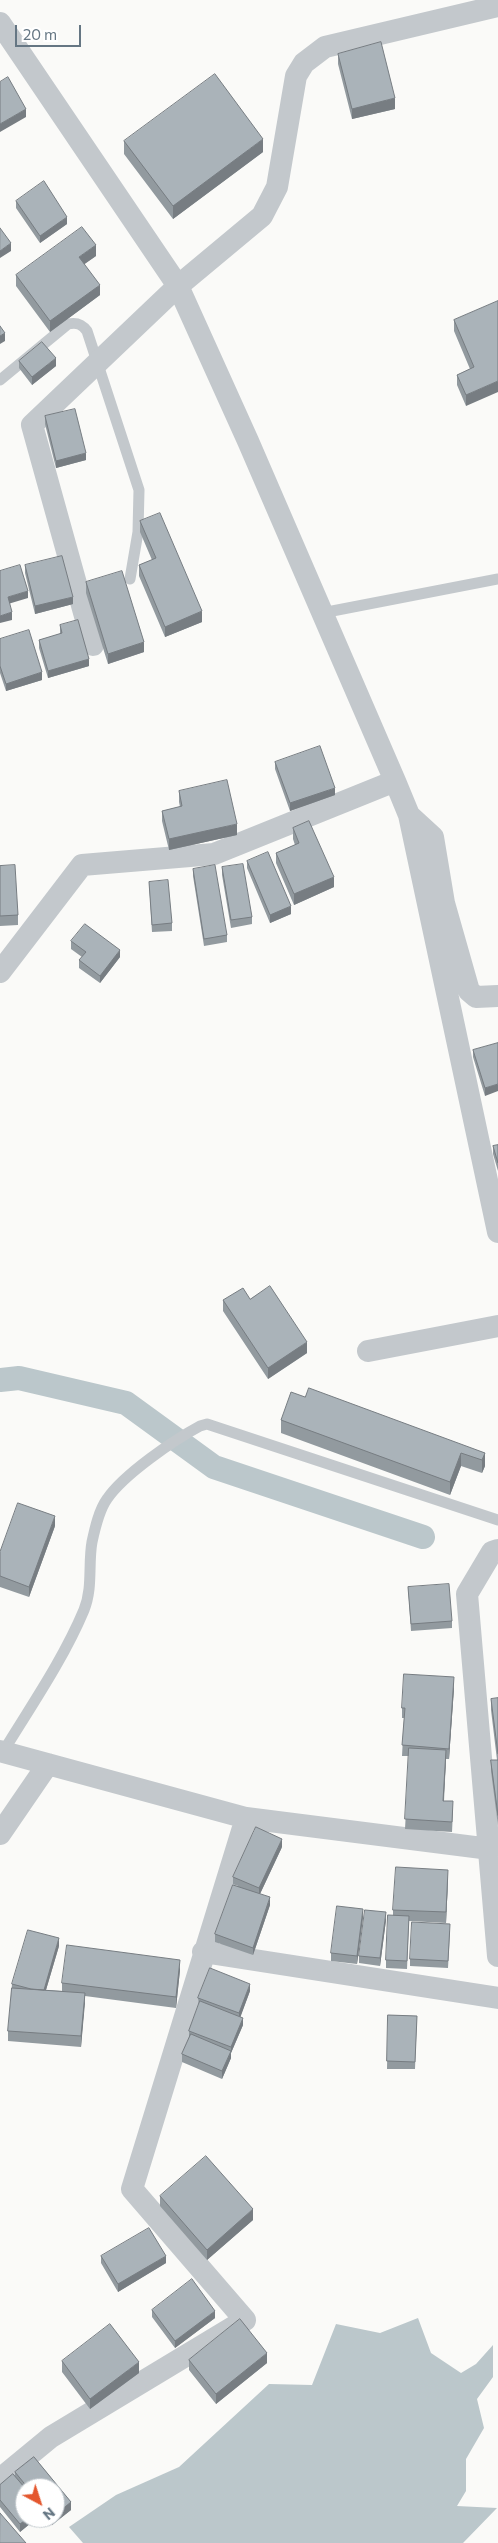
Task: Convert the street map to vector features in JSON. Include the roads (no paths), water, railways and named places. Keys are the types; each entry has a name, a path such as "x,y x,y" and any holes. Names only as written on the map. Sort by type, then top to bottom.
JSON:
{"street":[{"path":"93,645 32,425 178,286 262,216 277,187 296,76 304,63 325,47 498,5"},
{"path":"0,23 178,286 395,781 409,816 498,1232"},
{"path":"0,972 82,865 214,854 395,781"},
{"path":"409,816 433,837 444,903 469,991 476,998 498,996"},
{"path":"368,1351 498,1326"},
{"path":"498,1550 492,1552 467,1594 498,1956"},
{"path":"1,1752 246,1818 490,1849"},
{"path":"0,1834 48,1764"},
{"path":"0,2479 51,2437 244,2320 132,2189 203,1952 213,1929 246,1818"},
{"path":"203,1952 498,1998"}],"lane":[{"path":"0,380 68,324 83,325 87,331 139,490 138,532 130,579"},
{"path":"322,613 498,579"},
{"path":"1,1752 69,1643 85,1607 91,1574 92,1544 97,1522 107,1498 142,1465 191,1431 207,1424 498,1520"}],"waterway":[{"path":"0,1380 19,1378 126,1403 214,1467 423,1537"}]}
